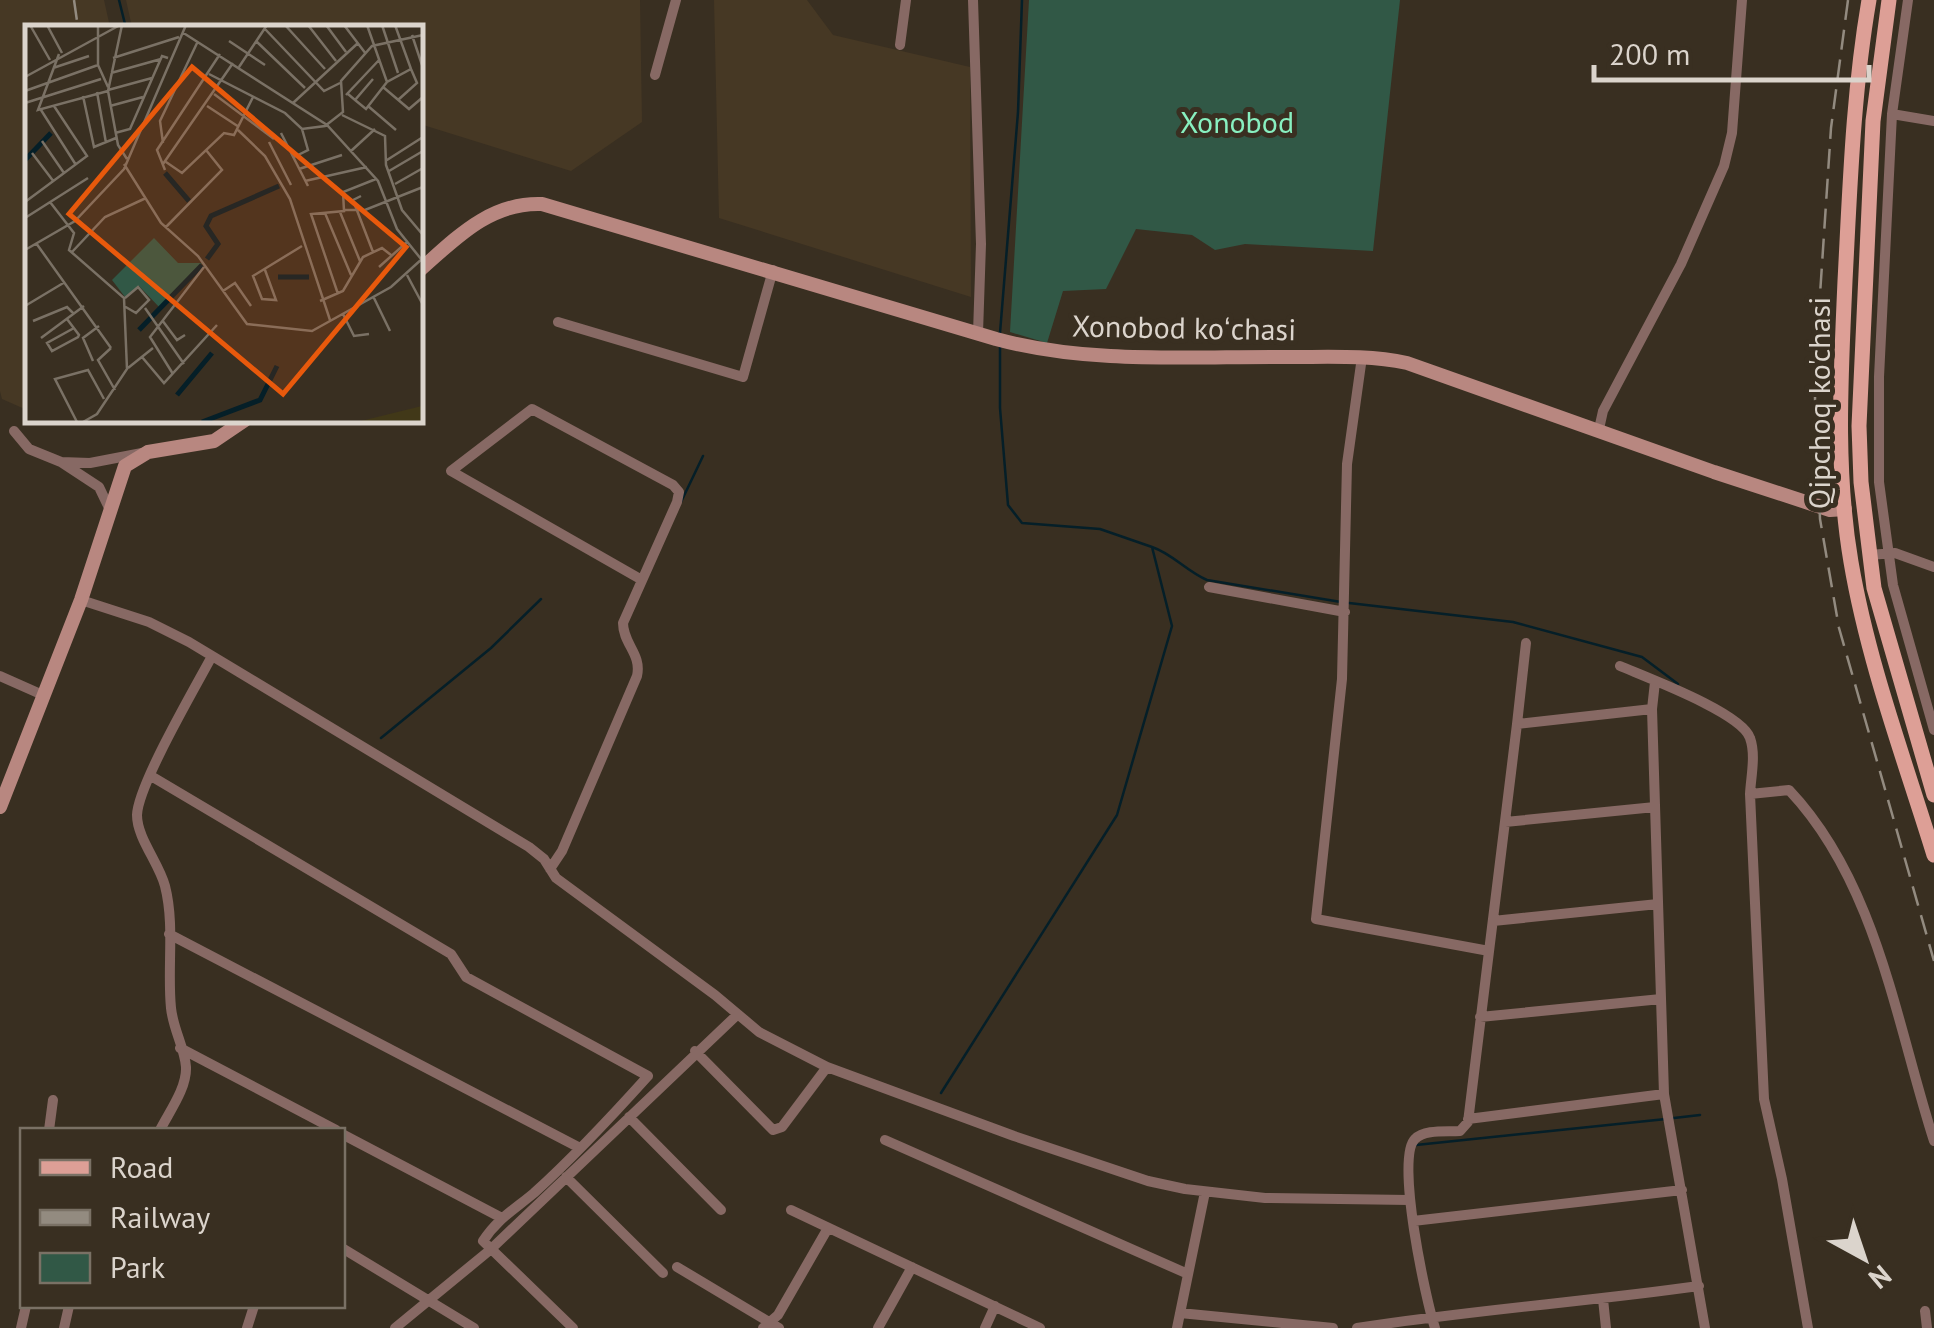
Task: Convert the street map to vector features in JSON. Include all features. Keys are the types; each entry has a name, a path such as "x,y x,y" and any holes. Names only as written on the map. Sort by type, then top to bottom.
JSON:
{"main road":[{"name":"Qipchoq ko'chasi","path":"1870,0 1854,120 1846,261 1840,410 1844,509 1850,558 1874,662 1934,855"},
{"name":"Qipchoq ko'chasi","path":"1889,0 1876,88 1870,188 1859,426 1863,508 1868,556 1886,637 1934,795"},
{"name":"Xonobod koʻchasi","path":"422,268 485,217 512,206 535,204 572,211 1000,340 1083,356 1362,357 1423,367 1764,489 1830,510 1844,509"},
{"path":"0,807 81,600 125,466 148,452 214,441 241,422"},
{"path":"1844,509 1863,508"},
{"path":"1850,558 1868,556"}],"street":[{"path":"656,75 676,0"},
{"path":"900,45 906,0"},
{"path":"973,0 981,244 978,333"},
{"path":"1598,429 1602,411 1681,264 1730,148 1742,0"},
{"path":"1908,0 1892,114 1878,404 1880,482 1888,554 1905,637 1934,730"},
{"path":"1892,114 1934,121"},
{"path":"558,322 743,377 773,270"},
{"path":"1362,357 1347,464 1342,679 1316,919 1489,951"},
{"path":"550,868 562,851 637,676 637,656 623,627 678,492 674,484 532,409 451,471 642,580"},
{"path":"14,431 30,449 61,462 99,487 110,511"},
{"path":"61,462 90,463 148,452"},
{"path":"1868,556 1888,554 1934,567"},
{"path":"1209,588 1346,612"},
{"path":"81,600 149,622 212,656 529,847 556,878 737,1015 770,1038 827,1067 1132,1175 1206,1192 1318,1201 1409,1200"},
{"path":"1433,1322 1409,1200 1408,1150 1412,1141 1424,1134 1464,1129 1468,1119 1526,644"},
{"path":"161,1128 184,1081 186,1066 171,1009 167,894 160,869 138,827 140,800 212,656"},
{"path":"1620,666 1743,726 1753,750 1750,794 1764,1099 1808,1328"},
{"path":"0,676 45,696"},
{"path":"1655,682 1652,709 1664,1094 1704,1328"},
{"path":"1516,724 1652,709"},
{"path":"151,776 451,954 466,977 664,1084"},
{"path":"1750,794 1789,790 1838,854 1860,899 1934,1141"},
{"path":"1504,822 1655,807"},
{"path":"1493,921 1658,904"},
{"path":"169,934 580,1148"},
{"path":"1480,1017 1661,999"},
{"path":"395,1328 490,1250 737,1015"},
{"path":"180,1048 331,1128"},
{"path":"696,1051 774,1130 782,1127 827,1067"},
{"path":"573,1328 483,1241 500,1218 580,1148 648,1076"},
{"path":"1468,1119 1664,1094"},
{"path":"49,1128 52,1100"},
{"path":"628,1117 720,1210"},
{"path":"345,1135 500,1218"},
{"path":"885,1140 1188,1274"},
{"path":"566,1177 663,1273"},
{"path":"1413,1221 1682,1190"},
{"path":"1177,1328 1206,1192"},
{"path":"790,1210 1040,1328"},
{"path":"678,1267 771,1326 828,1228"},
{"path":"345,1250 474,1328"},
{"path":"878,1328 912,1267"},
{"path":"1357,1328 1433,1322 1699,1286"},
{"path":"1603,1299 1606,1328"},
{"path":"985,1328 995,1306"},
{"path":"1925,1311 1927,1328"},
{"path":"1180,1313 1333,1328"}],"shaded area":[{"path":"0,0 104,0 110,25 25,25 25,409 2,399"},
{"path":"126,0 640,0 642,122 571,171 422,125 422,25 132,25"},
{"path":"714,0 807,0 833,35 970,67 971,297 719,218"}],"green space":[{"name":"Xonobod","path":"1029,0 1400,0 1373,251 1245,244 1215,250 1192,235 1136,229 1106,289 1063,291 1047,343 1010,332"}],"waterway":[{"path":"119,0 125,25"},
{"path":"1000,333 1018,112 1022,0"},
{"path":"941,1093 1117,815 1172,626 1152,547 1100,529 1022,523 1008,505 1000,408 1000,346"},
{"path":"681,502 703,456"},
{"path":"1152,547 1207,580 1341,602"},
{"path":"381,738 491,648 541,599"},
{"path":"1349,603 1513,622 1642,657 1678,684"},
{"path":"1674,1118 1700,1115"},
{"path":"1416,1145 1666,1119"}],"railway":[{"path":"74,0 78,25"},
{"path":"1848,0 1831,128 1819,310 1815,398 1820,519 1839,628 1934,961"}]}
